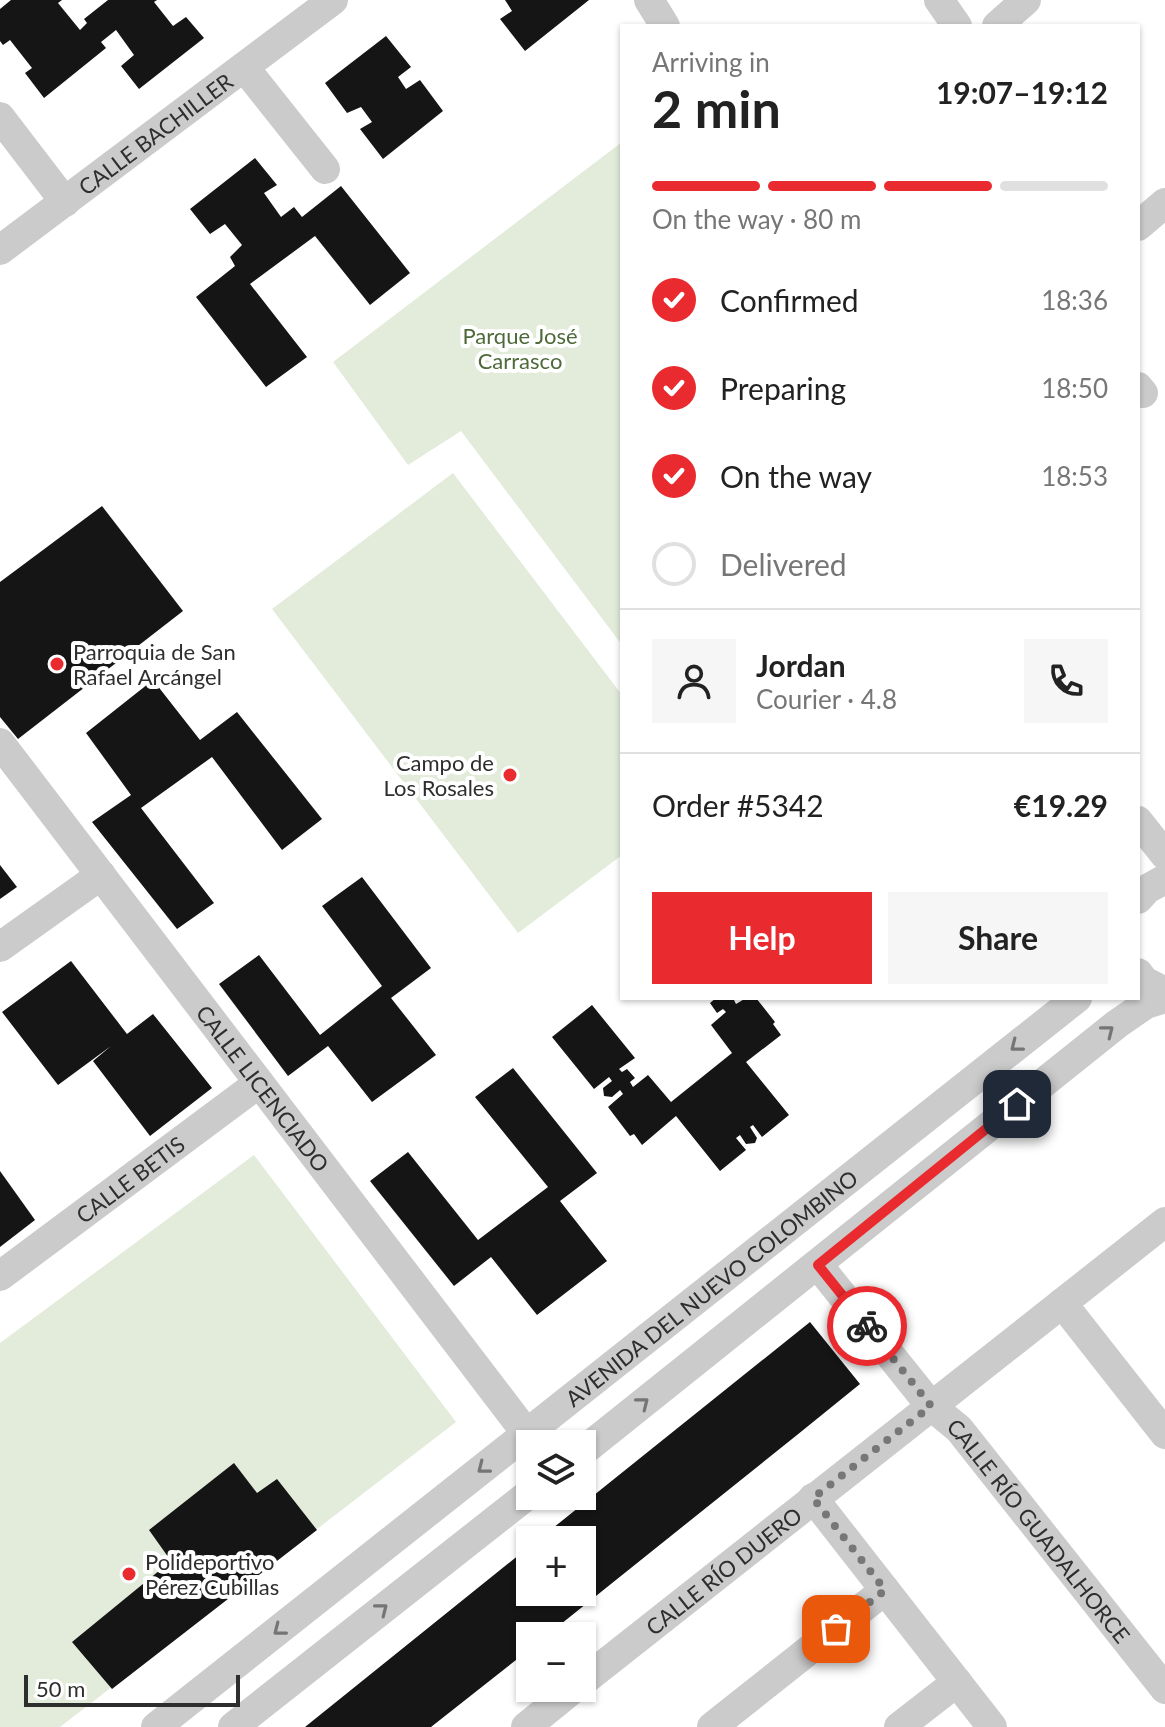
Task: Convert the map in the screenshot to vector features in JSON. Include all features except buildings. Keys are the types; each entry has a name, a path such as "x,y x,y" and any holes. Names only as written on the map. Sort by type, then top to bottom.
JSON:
{"street":[{"name":"CALLE BACHILLER","path":"0,250 333,0"},
{"path":"649,0 664,24"},
{"path":"939,0 956,24"},
{"path":"999,24 1026,0"},
{"name":"CALLE BACHILLER","path":"244,67 325,169"},
{"name":"CALLE BACHILLER","path":"0,117 65,202"},
{"path":"1140,224 1165,203"},
{"name":"CALLE LICENCIADO","path":"0,743 524,1430"},
{"path":"1140,824 1165,855"},
{"path":"0,947 101,875"},
{"path":"1140,897 1165,879"},
{"path":"1140,976 1165,995"},
{"path":"596,1441 1117,1024 1165,995"},
{"name":"AVENIDA DEL NUEVO COLOMBINO","path":"532,1430 1074,1000"},
{"name":"CALLE BETIS","path":"0,1276 259,1083"},
{"name":"CALLE RÍO DUERO","path":"596,1671 1165,1222"},
{"name":"CALLE RÍO GUADALHORCE","path":"818,1265 931,1406 959,1429 1165,1689"},
{"path":"1062,1303 1165,1434"},
{"name":"AVENIDA DEL NUEVO COLOMBINO","path":"156,1727 516,1443"},
{"path":"813,1498 992,1727"},
{"path":"233,1727 516,1504"},
{"path":"712,1727 885,1590"},
{"path":"899,1727 957,1682"},
{"path":"541,1722 560,1702"}],"green space":[{"name":"Parque José Carrasco","path":"620,144 620,642 461,431 408,465 333,362"},
{"name":"Campo de Los Rosales","path":"453,473 620,692 620,856 518,933 272,609"},
{"name":"Polideportivo Pérez Cubillas","path":"254,1155 456,1422 60,1727 0,1727 0,1343"}],"way so far":[{"path":"836,1629 885,1590 813,1498 931,1406 867,1326"}],"place":[{"name":"Parroquia de San Rafael Arcángel","path":"57,664"},
{"name":"Campo de Los Rosales","path":"510,775"},
{"name":"Polideportivo Pérez Cubillas","path":"129,1574"}],"route":[{"path":"867,1326 818,1265 1017,1104"}]}
